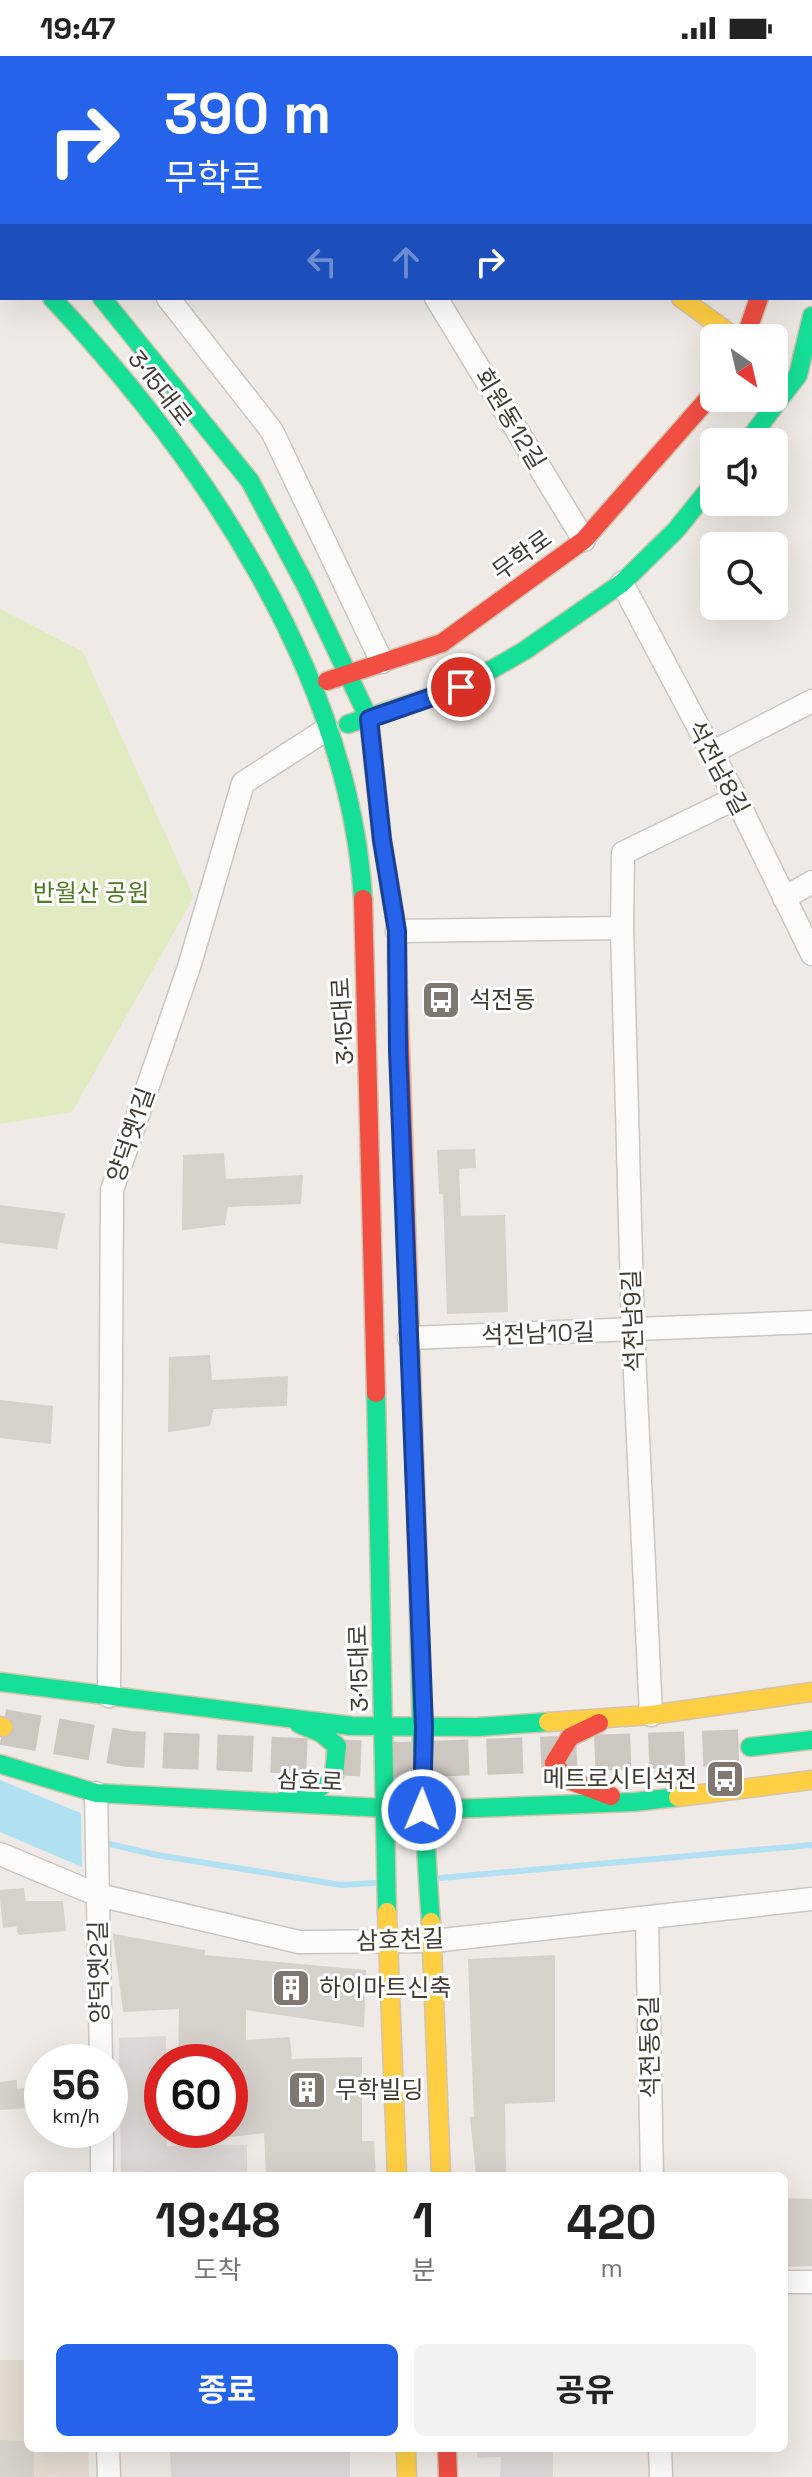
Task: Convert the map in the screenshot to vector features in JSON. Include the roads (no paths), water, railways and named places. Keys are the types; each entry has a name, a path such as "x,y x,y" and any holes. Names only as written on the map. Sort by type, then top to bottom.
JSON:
{"main road":[{"name":"3·15대로","path":"54,300 80,326 155,418 218,506 271,601 327,729 358,854 370,1058 387,1808 386,1936"},
{"name":"3·15대로","path":"104,300 250,481 369,719 382,840 397,931 424,1727 423,1818 432,1935"},
{"path":"684,300 717,324"},
{"path":"750,324 758,300"},
{"path":"758,428 799,376 812,316"},
{"name":"무학로","path":"310,687 442,643 584,540 700,408"},
{"path":"327,729 369,719 461,687 524,651 622,583 676,530 700,500"},
{"path":"0,1682 281,1717 424,1727 477,1727 651,1715 812,1692"},
{"path":"272,1803 317,1790 334,1775 337,1746 321,1733 281,1717"},
{"path":"611,1718 573,1732 559,1746 554,1763 566,1779 634,1802"},
{"path":"750,1747 812,1740"},
{"name":"삼호로","path":"0,1764 97,1802 272,1803 387,1808 423,1818 634,1802 812,1780"},
{"path":"432,1935 441,2172"},
{"path":"386,1936 397,2172"},
{"path":"406,2452 407,2477"},
{"path":"447,2452 448,2477"}],"street":[{"path":"170,300 272,431 382,662"},
{"name":"회원동12길","path":"437,300 584,540"},
{"name":"석전남8길","path":"622,583 736,798 812,954"},
{"path":"711,753 812,701"},
{"name":"양덕옛1길","path":"109,1696 112,1190 189,967 243,783 327,729"},
{"name":"석전남9길","path":"651,1715 633,1331 622,928 623,853 736,798"},
{"path":"784,898 812,882"},
{"path":"397,931 622,928"},
{"name":"석전남10길","path":"409,1338 812,1322"},
{"name":"양덕옛2길","path":"97,1802 101,2044"},
{"name":"삼호천길","path":"0,1854 98,1888 299,1942 647,1919 812,1899"},
{"name":"석전동6길","path":"647,1919 652,2172"},
{"path":"102,2148 102,2172"},
{"path":"788,2282 812,2282"},
{"path":"108,2452 109,2477"},
{"path":"660,2452 661,2477"}],"water":[{"path":"0,1780 81,1813 82,1867 0,1832"}],"waterway":[{"path":"101,1842 157,1855 341,1885 374,1883"},
{"path":"441,1878 812,1845"}],"tunnel":[{"path":"3,1727 129,1749 402,1760 750,1747"}],"place":[{"name":"석전동","path":"441,1000"},
{"name":"메트로시티석전","path":"725,1779"},
{"name":"하이마트신축","path":"291,1988"},
{"name":"무학빌딩","path":"307,2090"}],"park label":[{"name":"반월산 공원","path":"91,893"}]}
